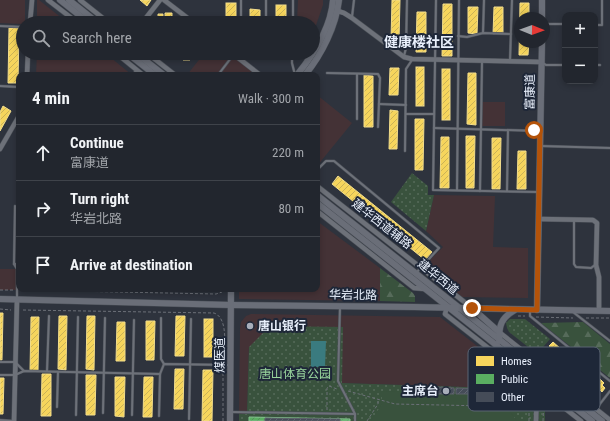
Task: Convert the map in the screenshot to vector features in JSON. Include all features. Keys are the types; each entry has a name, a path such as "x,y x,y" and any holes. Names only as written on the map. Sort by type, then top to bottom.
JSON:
{"street":[{"path":"30,16 31,0"},
{"path":"48,0 69,16"},
{"path":"60,0 80,16"},
{"path":"69,0 89,16"},
{"path":"80,0 100,16"},
{"path":"147,16 160,0"},
{"path":"164,0 185,16"},
{"path":"320,41 330,18 333,0"},
{"path":"320,52 327,40 338,11 339,0"},
{"path":"542,0 542,12"},
{"path":"338,11 352,18 404,57 412,59 435,60 541,62"},
{"name":"富康道","path":"532,312 539,219 542,48"},
{"path":"28,60 28,72"},
{"path":"125,60 140,72"},
{"path":"136,60 151,72"},
{"path":"145,60 160,72"},
{"path":"156,60 171,72"},
{"path":"241,60 256,72"},
{"path":"299,72 309,60"},
{"path":"307,72 315,60"},
{"path":"0,149 16,121"},
{"path":"0,153 16,125"},
{"name":"建华西道辅路","path":"320,188 419,271 472,308"},
{"name":"建华西道","path":"320,197 419,271 458,307 507,347"},
{"name":"建华西道","path":"320,205 498,347"},
{"path":"320,213 414,288 425,289"},
{"path":"539,219 593,220 597,222 596,265 599,277 599,311"},
{"name":"煤医道","path":"230,421 231,292"},
{"name":"华岩北路","path":"0,299 231,305 458,307 532,312 610,311"},
{"path":"14,421 16,300"},
{"path":"447,307 445,314 487,347"},
{"path":"472,308 518,347"},
{"path":"499,341 501,324 507,315 517,310"},
{"path":"568,411 581,421"},
{"name":"建华西道","path":"579,411 592,421"},
{"name":"建华西道","path":"589,411 602,421"},
{"path":"599,411 610,420"}],"lane":[{"path":"240,16 241,0"},
{"path":"266,0 266,16"},
{"path":"293,0 293,16"},
{"path":"352,18 354,0"},
{"path":"404,57 406,48 407,0"},
{"path":"436,0 433,190 539,192"},
{"path":"457,190 459,0"},
{"path":"483,34 484,0"},
{"path":"510,61 512,0"},
{"path":"598,25 602,25 602,0"},
{"path":"550,24 562,24"},
{"path":"0,27 16,27"},
{"path":"458,36 467,37 483,34 511,34"},
{"path":"405,151 406,69 412,59"},
{"path":"220,72 229,60"},
{"path":"292,60 295,72"},
{"path":"480,191 482,61"},
{"path":"541,62 546,65 562,65"},
{"path":"327,73 378,74 380,78 378,127"},
{"path":"357,74 357,119"},
{"path":"0,86 16,87"},
{"path":"379,104 406,105"},
{"path":"406,114 434,114"},
{"path":"434,128 540,131"},
{"path":"507,191 508,130"},
{"path":"540,146 610,148"},
{"path":"320,167 326,161 334,161 439,248 419,271"},
{"path":"15,206 14,264 16,267"},
{"path":"574,220 574,264 576,267 591,268 596,265"},
{"path":"16,300 17,292"},
{"path":"340,305 338,381 355,414 355,421"},
{"path":"572,311 610,341"},
{"path":"532,312 568,347"},
{"path":"47,372 49,316"},
{"path":"76,414 78,317"},
{"path":"103,413 105,318"},
{"path":"161,318 161,359 164,364"},
{"path":"189,419 190,319"},
{"path":"132,415 134,320"},
{"path":"0,362 15,362 24,371"},
{"path":"164,364 231,365"},
{"path":"159,416 160,374 164,364"},
{"path":"0,375 15,375 24,371 160,374"},
{"path":"57,408 58,372"},
{"path":"600,373 610,381"},
{"path":"600,404 610,391"},
{"path":"230,412 355,414"},
{"path":"0,420 14,421"}],"path":[{"path":"0,290 16,290"},
{"path":"116,292 216,294 222,292"},
{"path":"0,310 214,313 218,315"},
{"path":"507,315 532,312 581,318 610,318"},
{"path":"327,410 329,386 395,404 468,406"},
{"path":"367,421 378,404 378,399"},
{"path":"543,411 543,421"}],"shaded area":[{"path":"0,0 25,0 25,16 16,16 16,24 0,23"},
{"path":"37,0 39,0 59,16 37,16"},
{"path":"298,0 323,0 319,16 297,16"},
{"path":"37,60 114,60 128,72 36,72"},
{"path":"199,60 238,60 252,72 189,72"},
{"path":"320,97 352,123 320,162"},
{"path":"481,102 505,102 505,126 481,126"},
{"path":"434,195 495,196 493,247 528,248 528,298 462,297 424,266 443,247 426,231"},
{"path":"320,223 380,268 380,301 239,299 239,292 320,292"},
{"path":"0,269 16,269 16,290 0,290"},
{"path":"251,314 440,317 478,347 468,347 468,387 341,383 249,347 247,414 239,414 240,328 241,322 246,316"},
{"path":"311,341 326,341 325,367 311,367"}],"green space":[{"path":"412,173 428,186 428,195 434,195 426,231 391,202"},
{"path":"380,268 413,293 415,296 415,302 380,301"},
{"path":"510,319 525,319 550,339 543,347 528,347 509,332 506,323"},
{"path":"583,322 610,344 610,378 600,370 600,347 571,347 541,323"},
{"name":"唐山体育公园","path":"270,326 343,327 342,383 468,387 468,411 545,411 545,421 239,421 239,414 247,414 249,347"},
{"path":"382,391 468,393 468,411 510,411 517,421 371,421 382,404"}],"building: Homes":[{"path":"140,0 151,0 147,6"},
{"path":"392,0 400,0 399,40 391,39"},
{"path":"226,3 236,3 236,16 226,16"},
{"path":"520,3 529,3 529,12 520,12"},
{"path":"443,4 452,4 452,56 442,56"},
{"path":"276,5 286,5 286,16 276,16"},
{"path":"468,7 478,7 477,34 468,33"},
{"path":"494,7 503,7 503,34 493,34"},
{"path":"250,9 260,10 260,16 250,16"},
{"path":"417,12 426,12 426,52 416,52"},
{"path":"165,13 172,13 172,16 165,16"},
{"path":"9,28 16,28 16,60 18,60 18,72 16,72 16,83 8,83"},
{"path":"519,48 529,48 528,55 519,55"},
{"path":"416,67 424,67 424,106 416,106"},
{"path":"390,68 399,68 398,95 389,95"},
{"path":"442,69 450,69 450,120 442,120"},
{"path":"468,73 476,73 476,125 467,124"},
{"path":"364,75 373,76 373,127 364,127"},
{"path":"3,106 11,111 0,131 0,112"},
{"path":"390,110 398,111 397,149 389,149"},
{"path":"415,119 424,119 423,170 415,170"},
{"path":"466,136 475,136 474,188 466,188"},
{"path":"441,137 449,137 449,188 440,188"},
{"path":"492,138 501,138 500,189 492,189"},
{"path":"518,151 526,151 526,189 517,189"},
{"path":"338,176 432,252 425,260 332,184"},
{"path":"0,313 3,313 2,360 0,360"},
{"path":"59,316 67,316 66,370 58,369"},
{"path":"87,316 95,316 94,370 86,369"},
{"path":"176,316 185,316 184,356 175,356"},
{"path":"31,317 39,317 38,371 30,371"},
{"path":"204,319 213,319 213,357 204,357"},
{"path":"146,321 155,321 154,360 146,360"},
{"path":"117,322 125,322 125,361 116,361"},
{"path":"553,342 559,347 550,347 549,346"},
{"path":"175,369 184,369 183,409 174,409"},
{"path":"203,370 213,370 212,421 202,421"},
{"path":"42,374 51,374 51,416 41,416"},
{"path":"86,375 96,375 95,415 86,415"},
{"path":"115,377 125,377 124,417 115,416"},
{"path":"144,377 153,377 152,417 143,417"},
{"path":"0,378 4,378 3,414 0,414"},
{"path":"600,379 604,383 602,385 605,388 602,392 600,390"}],"building: Public":[{"path":"249,417 350,419 350,421 249,421"}],"building: Other":[{"path":"406,387 435,387 435,393 406,392"},
{"name":"主席台","path":"437,387 454,388 454,394 437,394"},
{"path":"456,388 468,388 468,394 456,394"},
{"path":"265,418 340,419 340,421 265,421"}],"place":[{"name":"唐山银行","path":"250,326"},
{"name":"主席台","path":"446,391"}],"district":[{"name":"健康楼社区","path":"419,42"}],"route":[{"path":"472,308 537,310 540,131 534,130"}]}
